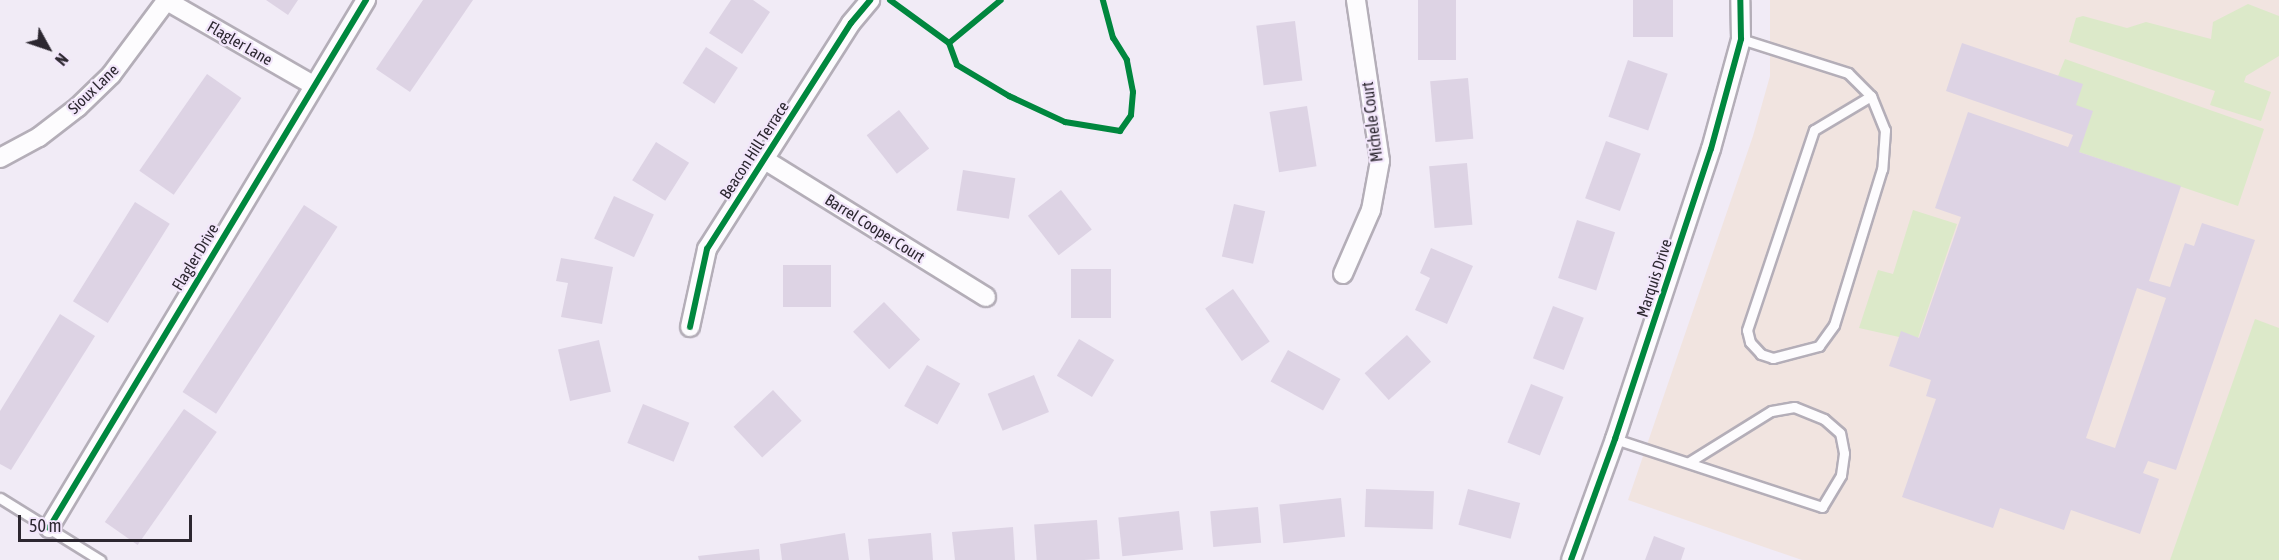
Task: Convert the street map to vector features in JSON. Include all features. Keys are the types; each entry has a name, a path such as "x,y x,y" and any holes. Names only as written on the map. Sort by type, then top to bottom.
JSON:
{"street":[{"name":"Flagler Drive","path":"49,528 366,0"},
{"name":"Beacon Hill Terrace","path":"690,327 707,249 851,22 870,0"},
{"name":"Michele Court","path":"1343,274 1371,210 1380,160 1356,0"},
{"name":"Marquis Drive","path":"1571,560 1615,439 1711,149 1741,39 1740,0"},
{"name":"Flagler Lane","path":"167,1 313,85"},
{"name":"Sioux Lane","path":"0,158 39,138 78,107 111,75 167,1"},
{"name":"Barrel Cooper Court","path":"765,160 986,297"}],"lane":[{"path":"1741,39 1848,73 1871,96 1885,130 1882,169 1834,326 1819,346 1773,358 1761,354 1750,342 1747,330 1814,130 1871,96"},
{"path":"1615,439 1821,507 1841,475 1844,453 1840,432 1824,419 1794,407 1770,411 1689,462"},
{"path":"0,498 100,560"}],"shaded area":[{"path":"1770,0 2279,0 2279,560 1802,560 1628,500 1753,136 1770,76"}],"green space":[{"path":"2248,4 2279,16 2279,56 2246,76 2244,82 2271,92 2261,121 2210,105 2215,91 2069,42 2076,18 2083,16 2127,28 2146,22 2211,39 2213,22"},
{"path":"2065,59 2264,129 2238,206 2079,152 2076,105 2058,76"},
{"path":"1913,210 1957,224 1917,341 1859,328 1878,270 1893,274"},
{"path":"2255,319 2279,328 2279,560 2170,560"}],"building":[{"path":"266,0 298,0 288,15"},
{"path":"423,0 473,0 410,92 376,69"},
{"path":"731,0 753,0 770,12 742,54 709,33"},
{"path":"1418,0 1456,0 1456,60 1418,60"},
{"path":"1633,0 1673,0 1673,37 1633,37"},
{"path":"1295,21 1302,81 1264,85 1256,26"},
{"path":"1962,43 2083,84 2076,105 2093,111 2079,152 2181,186 2149,281 2170,287 2185,243 2194,246 2202,223 2255,240 2176,470 2148,461 2143,473 2159,479 2140,534 2071,510 2064,530 2000,508 1993,528 1902,497 1936,399 1926,396 1931,380 1889,366 1901,331 1919,338 1961,217 1935,208 1968,112 2068,147 2073,135 1946,91","holes":["2137,288 2166,298 2115,448 2086,438"]},
{"path":"706,47 738,68 714,104 683,83"},
{"path":"1628,60 1668,74 1648,130 1608,117"},
{"path":"207,74 241,98 174,195 139,171"},
{"path":"1468,78 1473,139 1435,142 1430,81"},
{"path":"1307,106 1317,166 1279,172 1269,112"},
{"path":"899,110 929,149 897,174 867,135"},
{"path":"1606,141 1641,154 1620,211 1585,198"},
{"path":"656,142 689,163 665,201 632,180"},
{"path":"1467,163 1472,225 1435,228 1429,166"},
{"path":"963,170 1015,178 1009,219 957,210"},
{"path":"1061,190 1092,229 1059,255 1028,216"},
{"path":"614,196 654,215 634,257 594,239"},
{"path":"135,202 170,224 108,323 73,301"},
{"path":"1234,204 1265,211 1253,264 1222,257"},
{"path":"304,205 338,227 216,414 183,392"},
{"path":"1577,220 1615,232 1596,290 1558,278"},
{"path":"1431,248 1473,266 1447,324 1415,310 1430,278 1420,273"},
{"path":"561,258 613,267 602,324 561,317 568,283 556,281"},
{"path":"783,265 831,265 831,307 783,307"},
{"path":"1071,269 1111,269 1111,318 1071,318"},
{"path":"1233,289 1270,341 1242,361 1205,309"},
{"path":"884,302 920,339 889,369 853,332"},
{"path":"1553,306 1584,318 1564,370 1533,358"},
{"path":"60,314 95,336 11,470 0,464 0,411"},
{"path":"1407,335 1431,362 1389,400 1365,373"},
{"path":"1079,339 1114,360 1092,397 1057,376"},
{"path":"599,340 611,392 570,401 558,349"},
{"path":"1288,350 1340,379 1323,411 1271,381"},
{"path":"927,365 960,383 937,425 904,406"},
{"path":"1034,375 1049,412 1003,431 988,394"},
{"path":"1531,384 1563,397 1540,456 1507,442"},
{"path":"773,390 802,421 762,458 734,427"},
{"path":"643,404 689,423 674,462 627,443"},
{"path":"184,409 217,432 138,545 105,522"},
{"path":"1366,489 1434,491 1433,529 1365,527"},
{"path":"1468,489 1520,503 1511,539 1458,525"},
{"path":"1341,498 1345,537 1283,543 1279,504"},
{"path":"1258,507 1261,543 1213,547 1210,511"},
{"path":"1179,511 1183,550 1122,556 1118,517"},
{"path":"1097,520 1100,559 1037,560 1034,524"},
{"path":"1013,527 1015,560 955,560 952,532"},
{"path":"845,533 849,560 782,560 780,544"},
{"path":"931,533 933,560 870,560 868,539"},
{"path":"1654,536 1685,548 1681,560 1645,560"},
{"path":"759,549 760,560 699,560 698,556"}],"cycle path":[{"path":"49,528 366,0"},
{"path":"690,327 707,249 851,23 870,0"},
{"path":"890,0 949,43 1001,0"},
{"path":"949,43 957,65 1009,96 1065,122 1120,131 1131,115 1133,92 1127,60 1113,38 1103,0"},
{"path":"1571,560 1615,439 1711,149 1741,39 1740,0"}]}
